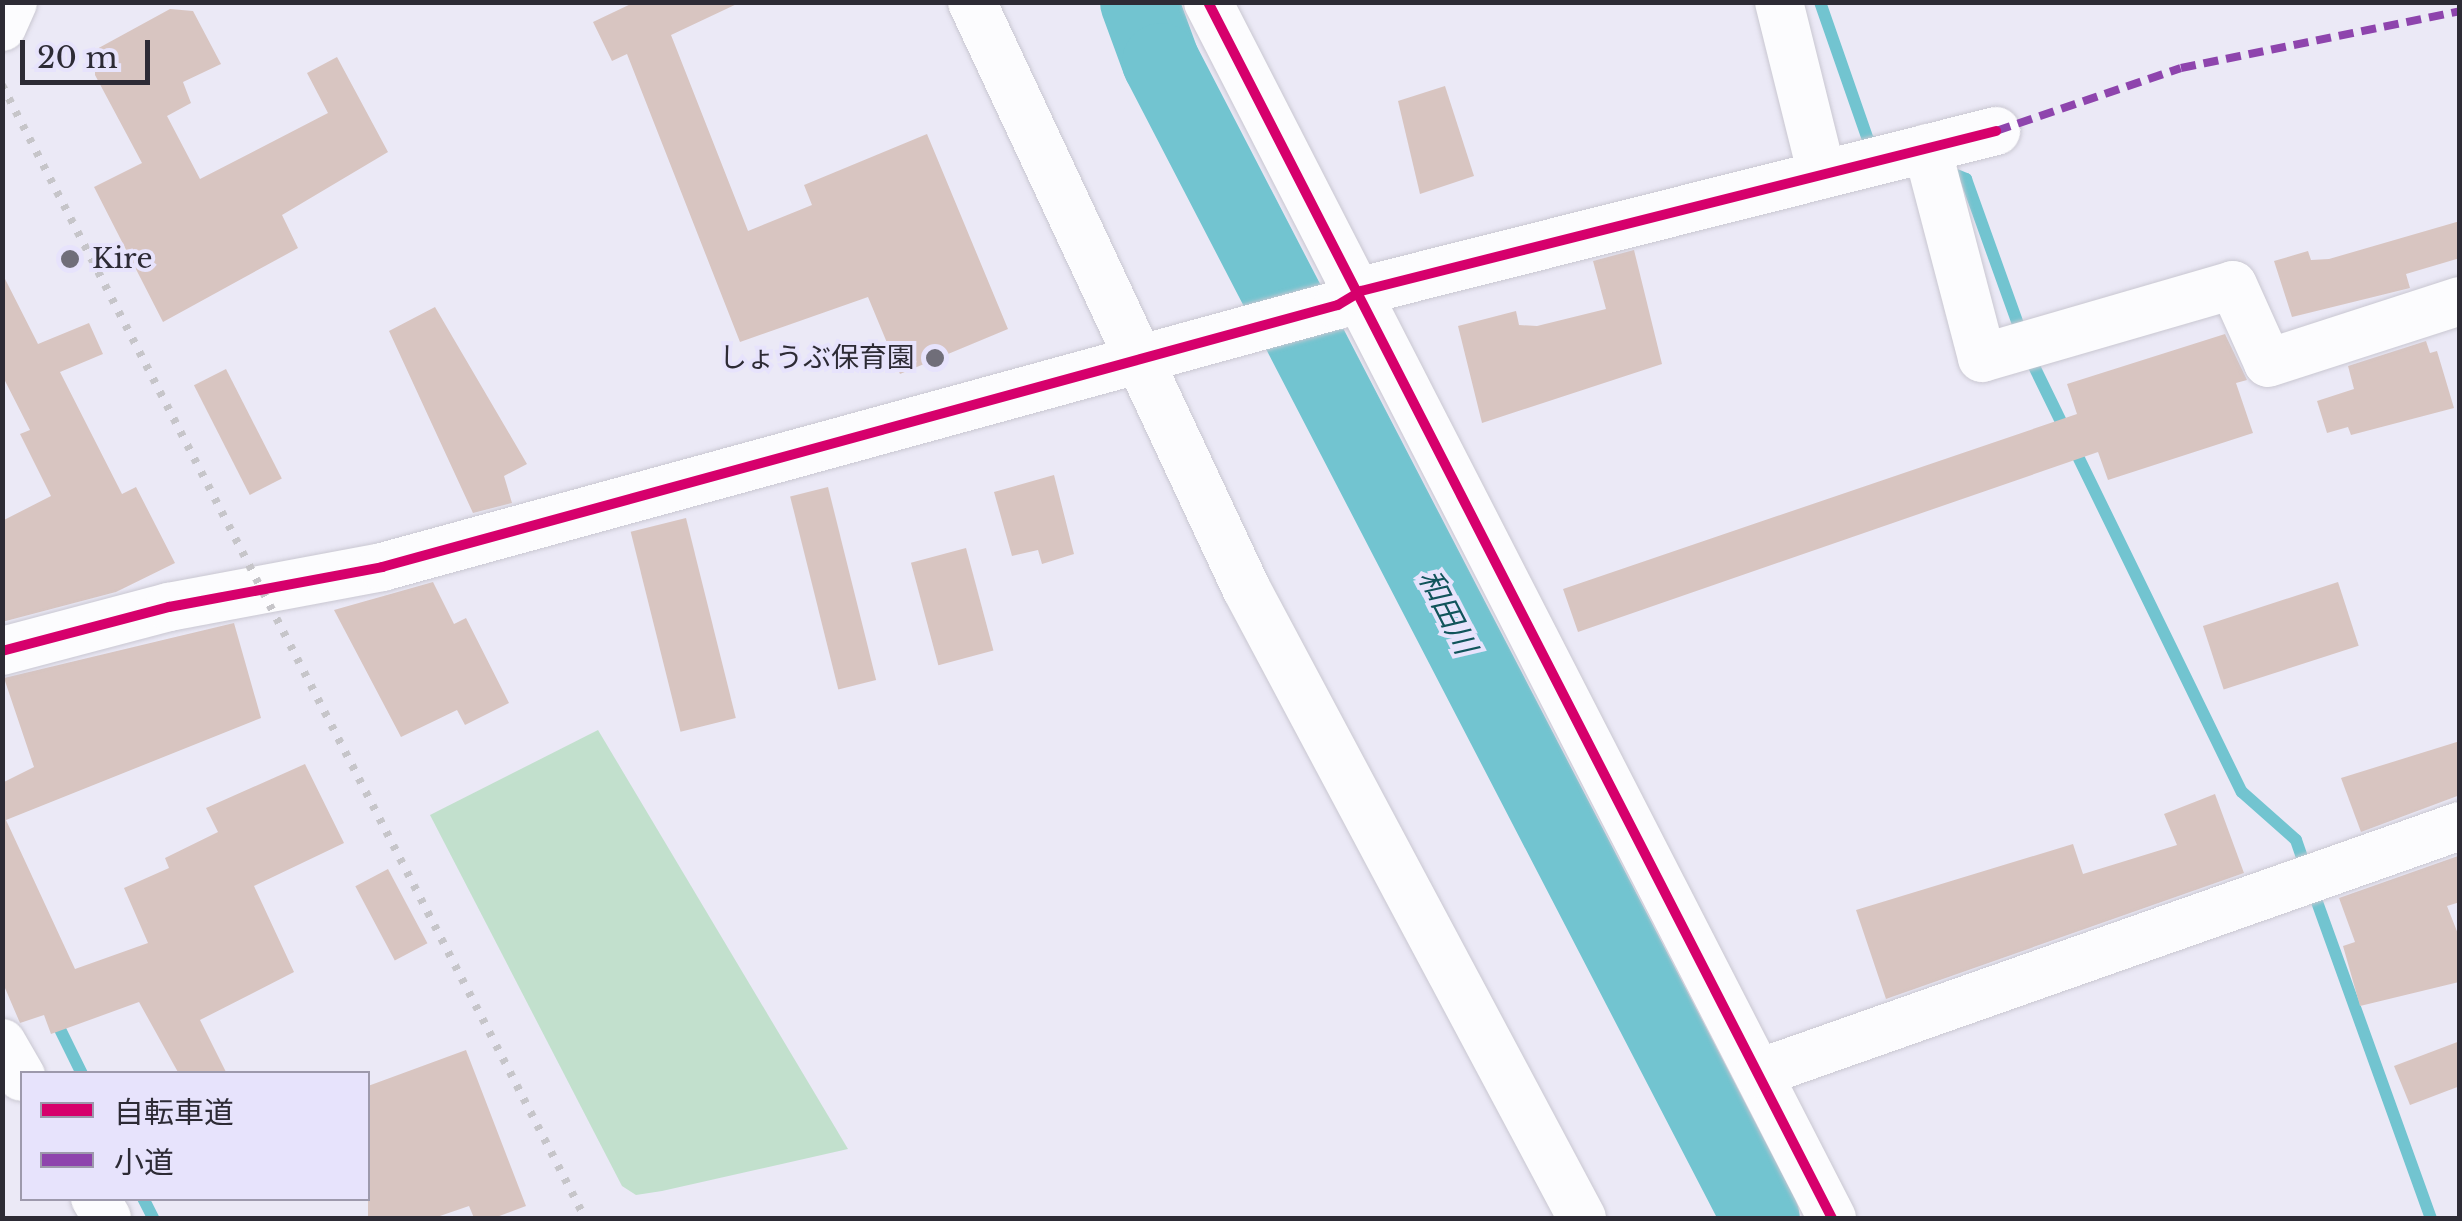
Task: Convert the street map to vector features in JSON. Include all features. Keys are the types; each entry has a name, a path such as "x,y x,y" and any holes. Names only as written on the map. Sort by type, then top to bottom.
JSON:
{"street":[{"path":"2,27 13,2"},
{"path":"972,2 1141,356 1582,1218"},
{"path":"1208,2 1350,298 1832,1218"},
{"path":"1778,2 1822,175"},
{"path":"2,651 169,607 382,567 1350,298 1996,131"},
{"path":"1927,148 1982,358 2234,285 2268,364 2456,317"},
{"path":"1759,1073 2460,826"},
{"path":"2,1043 20,1074"}],"green space":[{"path":"598,730 848,1149 662,1191 636,1195 622,1186 430,815"}],"building":[{"path":"635,2 741,2 671,35 748,231 812,205 804,185 927,134 1008,329 900,374 868,297 740,342 627,54 612,61 593,22"},
{"path":"170,9 193,11 221,64 183,82 191,103 167,116 200,179 328,113 307,73 337,57 388,152 282,215 298,248 163,322 94,187 142,163 95,75 95,50"},
{"path":"1445,86 1474,176 1420,194 1398,101"},
{"path":"2460,221 2460,258 2406,274 2410,288 2292,317 2274,261 2308,251 2311,260 2329,259"},
{"path":"1634,250 1662,364 1482,423 1458,326 1516,311 1519,325 1537,326 1606,309 1593,261"},
{"path":"2,273 38,344 89,323 103,354 60,372 122,494 136,487 175,563 116,592 2,622 2,521 51,496 20,434 30,430 2,375"},
{"path":"435,307 527,464 504,476 512,503 473,513 389,331"},
{"path":"2225,334 2247,380 2236,383 2253,433 2108,480 2098,452 1578,632 1563,589 2077,414 2067,384"},
{"path":"2426,341 2430,353 2437,351 2454,408 2351,435 2348,427 2327,433 2317,401 2354,389 2348,366"},
{"path":"226,369 282,479 250,495 194,385"},
{"path":"1054,475 1074,554 1042,564 1038,550 1012,556 994,492"},
{"path":"828,487 876,680 838,690 790,496"},
{"path":"686,518 736,718 681,732 631,532"},
{"path":"966,548 993,650 938,665 911,563"},
{"path":"433,582 454,624 466,618 509,703 465,725 457,710 401,737 334,610"},
{"path":"2338,582 2359,646 2224,690 2203,626"},
{"path":"234,623 261,718 6,820 75,969 148,943 124,888 169,868 165,858 218,832 206,808 305,764 344,843 254,886 294,972 200,1020 226,1071 177,1071 139,1002 51,1034 44,1015 20,1023 2,981 2,783 34,767 4,678"},
{"path":"2460,741 2460,795 2361,832 2341,778"},
{"path":"2215,794 2244,873 1886,999 1856,910 2073,844 2083,874 2177,845 2164,814"},
{"path":"2458,856 2460,902 2447,906 2460,939 2459,982 2360,1006 2343,946 2355,942 2339,898"},
{"path":"388,869 427,943 395,961 355,886"},
{"path":"2460,1041 2460,1086 2410,1105 2394,1066"},
{"path":"466,1050 526,1206 494,1218 474,1218 469,1206 434,1218 368,1218 370,1085"}],"waterway":[{"name":"和田川","path":"1139,2 1161,62 1761,1218"},
{"path":"1820,2 1868,140 1879,145"},
{"path":"1944,170 1966,179 2022,335"},
{"path":"2028,354 2242,792 2296,840 2306,869"},
{"path":"2312,888 2431,1218"},
{"path":"54,1017 81,1071"},
{"path":"144,1201 153,1218"}],"railway":[{"path":"2,85 585,1218"}],"marked path":[{"path":"1996,131 2181,68 2460,11"}],"cycle path":[{"path":"1208,2 1832,1218"},
{"path":"2,651 169,607 382,567 1338,305 1361,291 1996,131"}],"place":[{"name":"Kire","path":"70,259"},
{"name":"しょうぶ保育園","path":"935,358"}]}
